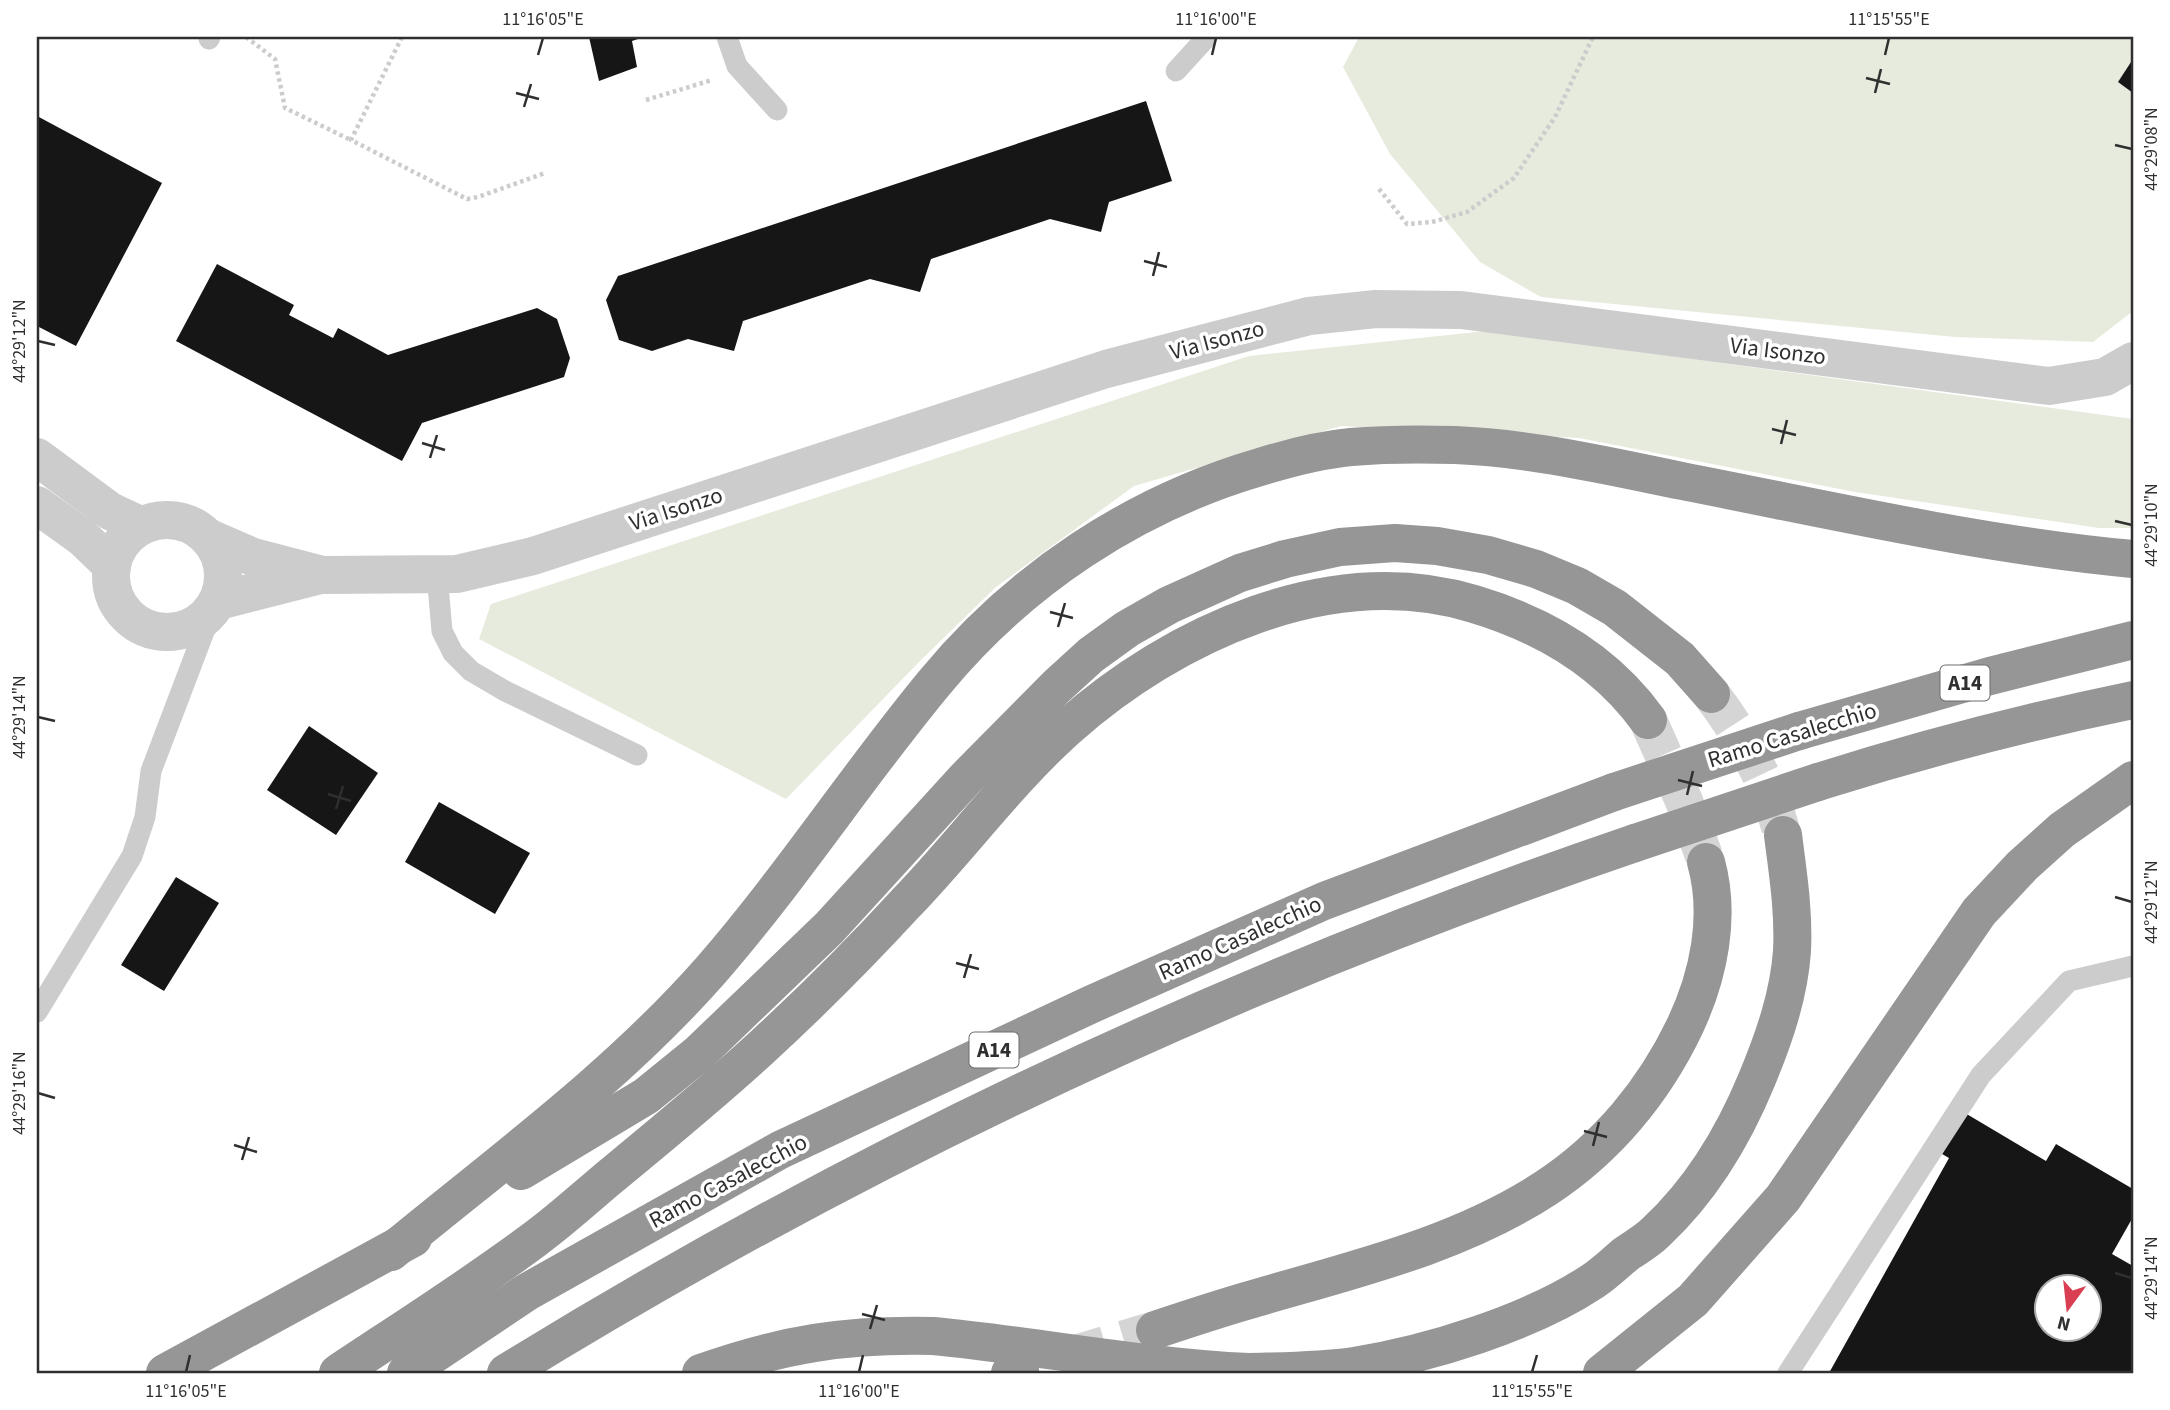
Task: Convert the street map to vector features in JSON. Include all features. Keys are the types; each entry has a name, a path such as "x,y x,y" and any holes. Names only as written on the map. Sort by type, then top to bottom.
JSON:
{"highway":[{"path":"391,1252 592,1087 672,1010 762,909 937,679 1003,612 1043,577 1136,516 1226,476 1347,447 1398,444 1462,445 1605,466 1972,537 2133,559"},
{"path":"165,1373 391,1252 646,1096 717,1037 829,929 966,778 1057,685 1091,655 1127,629 1169,605 1240,573 1285,559 1340,547 1395,543 1488,555 1536,569 1577,586 1615,608 1680,659 1712,694"},
{"path":"338,1373 540,1236 723,1082 785,1026 907,903 1020,775 1067,728 1118,686 1174,651 1236,622 1295,603 1351,593 1390,591 1451,597 1495,610 1535,626 1569,644 1602,668 1631,695 1648,720"},
{"name":"Ramo Casalecchio","path":"406,1373 527,1292 780,1150 1092,1004 1324,901 1614,792 1799,731 1990,676 2133,640"},
{"name":"A14","path":"506,1373 628,1298 750,1230 965,1119 1295,971 1450,909 1818,782 1902,756 2030,722 2133,700"},
{"path":"1602,1373 1693,1300 1783,1198 1979,912 2022,866 2062,830 2133,780"},
{"path":"702,1373 763,1353 824,1340 880,1335 933,1336 998,1342 1196,1370 1304,1371 1354,1366 1407,1354 1535,1312 1593,1281 1656,1233 1714,1162 1743,1114 1772,1043 1792,954 1793,916 1783,835"},
{"path":"1155,1330 1427,1246 1499,1215 1547,1188 1593,1152 1629,1116 1652,1084 1678,1041 1691,1012 1708,961 1712,885 1706,862"}],"street":[{"name":"Via Isonzo","path":"323,575 457,573 533,556 1106,369 1309,316 1376,309 1461,310 2049,386 2105,377 2133,361"},
{"path":"37,457 110,511 142,526"},
{"path":"37,505 83,538 112,566"},
{"path":"207,537 217,551 223,568 222,584 215,605 201,621 185,629 167,632 134,622 123,611 115,597 111,581 112,566 122,543 142,526 158,521 176,521 253,557 323,575"},
{"path":"215,605 323,575"}],"lane":[{"path":"727,37 737,66 776,110"},
{"path":"1176,71 1207,37"},
{"path":"437,574 442,631 453,653 471,671 505,691 637,755"},
{"path":"37,1012 132,856 145,817 151,771 215,605"},
{"path":"1788,1373 1981,1075 2070,981 2133,966"}],"path":[{"path":"246,37 275,59 285,108 467,199 545,173"},
{"path":"351,140 402,37"},
{"path":"1379,189 1407,223 1432,222 1467,212 1514,178 1555,117 1593,37"}],"shaded area":[{"path":"1359,37 2133,37 2133,311 2093,342 1955,337 1541,297 1480,262 1390,154 1343,67"},
{"path":"1486,331 2133,419 2133,528 2099,528 1855,492 1579,438 1341,426 1134,486 996,587 786,799 479,639 491,604 1249,356"}],"building":[{"path":"589,37 644,37 632,41 637,67 599,81"},
{"path":"2133,59 2133,93 2118,82"},
{"path":"1146,101 1172,181 1109,202 1101,232 1050,219 931,259 920,292 870,279 743,321 734,351 688,339 652,351 619,340 606,300 618,276"},
{"path":"37,116 162,183 76,346 37,326"},
{"path":"217,264 294,305 289,315 333,338 338,328 388,355 537,308 557,319 570,358 564,377 422,423 402,461 176,341"},
{"path":"309,726 378,773 336,835 267,790"},
{"path":"439,802 530,853 495,914 405,862"},
{"path":"176,877 219,903 164,991 121,965"},
{"path":"1965,1113 2046,1161 2056,1144 2133,1189 2133,1217 2112,1254 2133,1266 2133,1373 1829,1373 1949,1158 1942,1154"}],"tunnel":[{"path":"1711,694 1753,759 1781,830"},
{"path":"1648,720 1684,801 1704,856"},
{"path":"1069,1356 1155,1330"}]}
